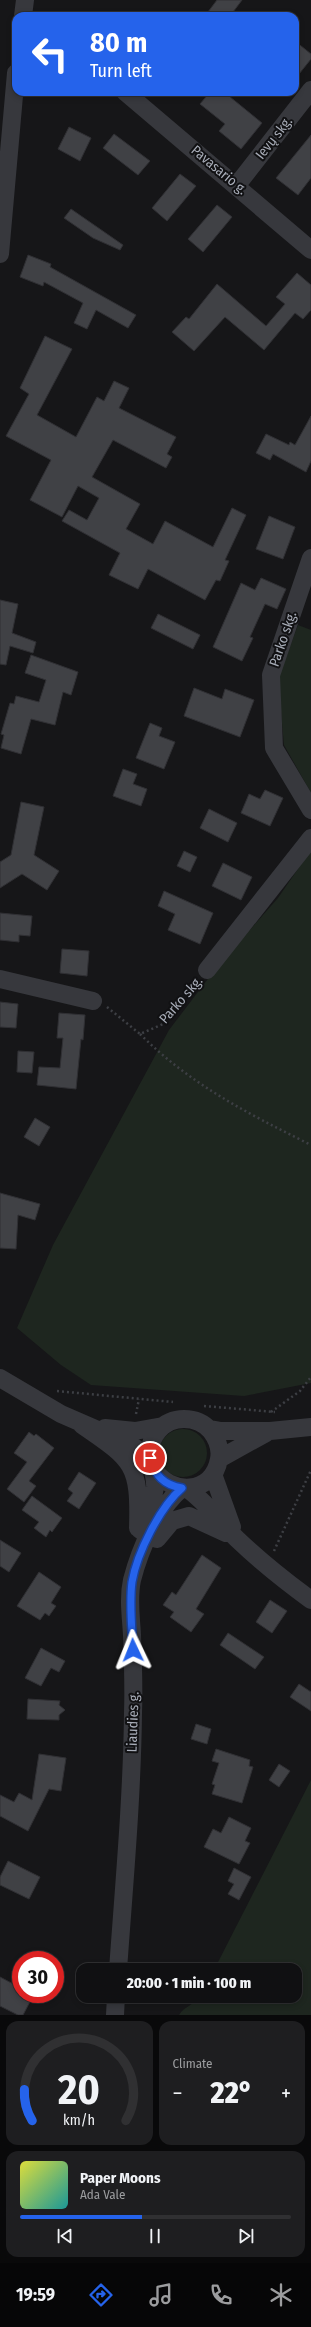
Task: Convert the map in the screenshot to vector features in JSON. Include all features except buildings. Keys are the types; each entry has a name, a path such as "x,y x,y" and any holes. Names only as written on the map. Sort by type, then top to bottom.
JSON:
{"street":[{"path":"0,76 12,74"},
{"name":"Ievų skg.","path":"237,185 311,90"},
{"path":"0,254 14,96"},
{"name":"Pavasario g.","path":"130,96 237,185 311,250"},
{"name":"Parko skg.","path":"311,558 271,675 274,748 311,810"},
{"name":"Parko skg.","path":"207,970 311,838"},
{"path":"0,979 93,1001"},
{"path":"0,1378 34,1400 82,1425 130,1444 151,1463 165,1482 184,1488 201,1498 235,1538 264,1564 311,1600"},
{"path":"82,1425 134,1431 163,1426 178,1419 189,1419 200,1422 210,1429 221,1432 311,1427"},
{"path":"82,1425 112,1445 130,1463 139,1496 137,1536 132,1580"},
{"path":"137,1536 153,1500 155,1485 151,1463 153,1438 163,1426"},
{"path":"210,1429 217,1443 216,1466 235,1538"},
{"path":"184,1488 196,1486 216,1466 270,1430"},
{"name":"Liaudies g.","path":"118,1963 133,1742 134,1677 131,1597 132,1580 144,1546 156,1523 172,1497 184,1488"},
{"path":"132,1580 147,1560 161,1532 166,1525 177,1517 189,1516 235,1538"},
{"path":"115,2015 116,2003"}],"path":[{"name":"Parko skg.","path":"140,1034 163,1024 207,970"},
{"path":"93,1001 113,1010 156,1050 204,1087 234,1106 311,1145"},
{"path":"270,1412 300,1391 311,1377"},
{"path":"264,1564 275,1551 311,1470"}],"shaded area":[{"path":"298,625 311,630 311,793 284,745 278,679"},
{"path":"311,850 311,1383 244,1396 91,1385 61,1365 17,1328 53,1245 169,1030 217,967 278,898"},
{"path":"178,1429 188,1429 200,1436 207,1448 207,1458 200,1470 188,1477 178,1477 170,1473 163,1466 159,1458 159,1448 163,1440 170,1433"},
{"path":"311,1780 311,2015 179,2015 194,2003 302,2003 302,1963 218,1963"}],"route":[{"path":"133,1650 131,1597 132,1580 144,1546 156,1523 172,1497 182,1488 173,1487 158,1476 153,1468 150,1458"}]}
